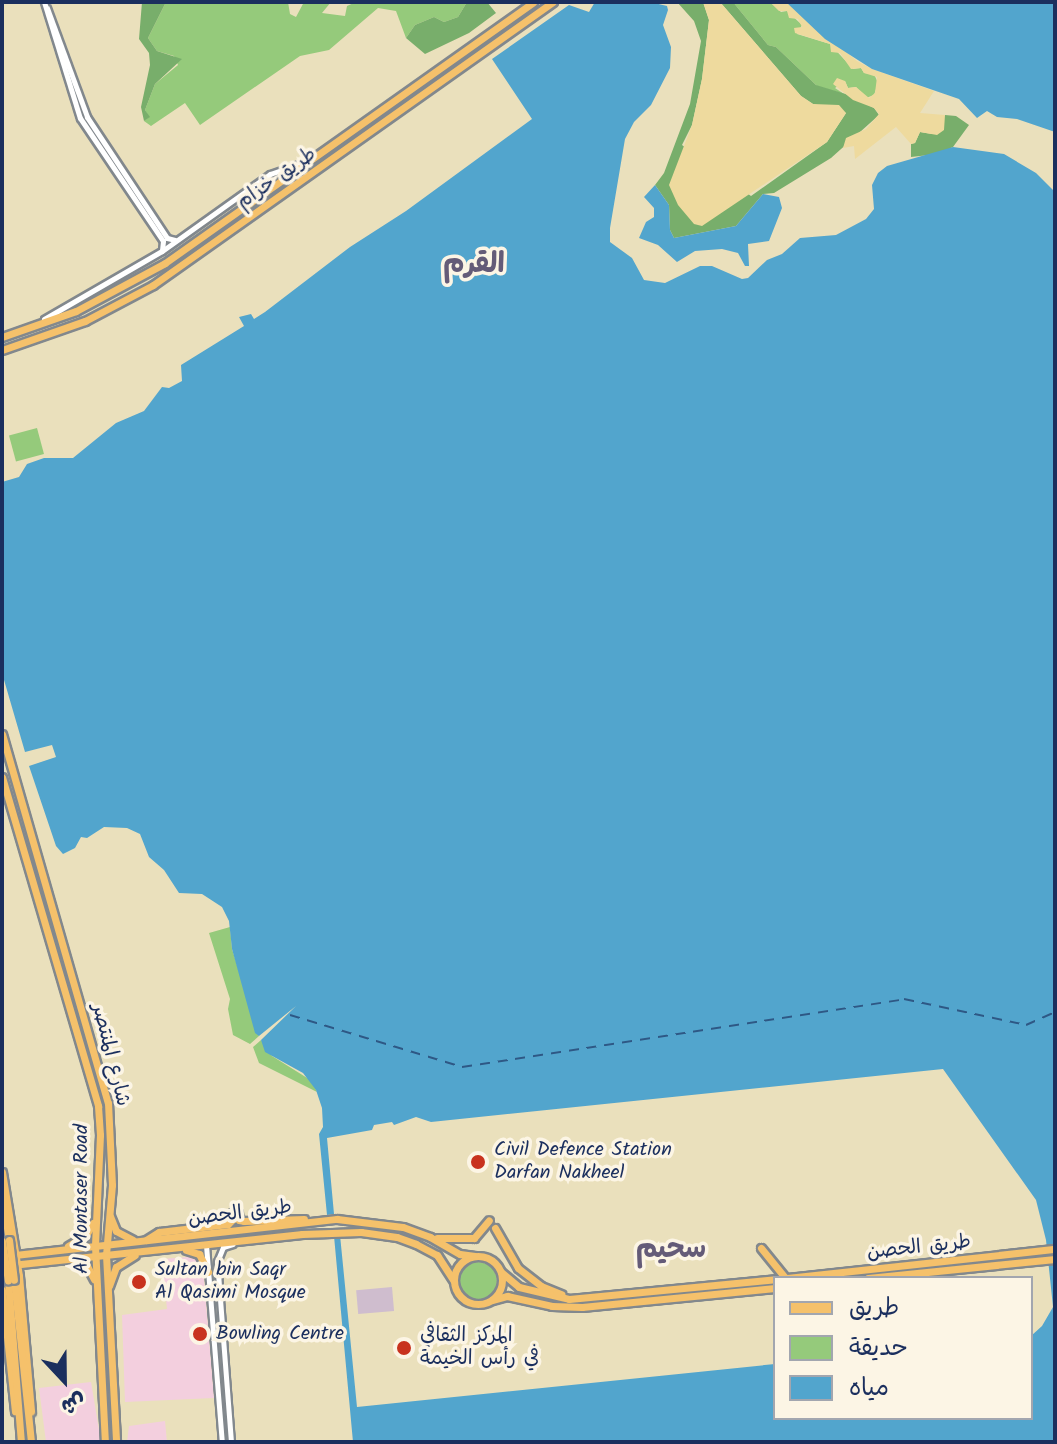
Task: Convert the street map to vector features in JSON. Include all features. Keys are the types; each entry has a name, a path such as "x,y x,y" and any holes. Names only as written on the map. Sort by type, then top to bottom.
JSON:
{"main road":[{"name":"طريق خزام","path":"2,337 76,311 165,263 533,2"},
{"name":"طريق خزام","path":"2,350 52,334 109,309 174,271 553,2"},
{"path":"52,334 52,325 76,311"},
{"name":"شارع المنتصر","path":"2,734 108,1103 112,1185 106,1255 116,1442"},
{"name":"Al Montaser Road","path":"2,777 93,1085 100,1135 95,1246 105,1442"},
{"path":"93,1085 100,1102 108,1103"},
{"path":"2,1172 7,1240 16,1255 17,1264 14,1279 21,1442"},
{"path":"109,1196 114,1228 141,1242 159,1232 230,1223 235,1213 242,1221 293,1218 314,1221"},
{"path":"61,1250 86,1235 92,1226 97,1197"},
{"path":"2,1198 14,1279 30,1442"},
{"path":"430,1237 474,1238 489,1220"},
{"name":"طريق الحصن","path":"2,1256 314,1221 373,1221 430,1237 460,1254 475,1256"},
{"path":"206,1245 210,1237 256,1232 271,1226"},
{"path":"495,1228 509,1256 529,1278 554,1292 583,1299"},
{"name":"طريق الحصن","path":"2,1266 338,1231 397,1237 437,1255 454,1281"},
{"path":"7,1240 34,1253"},
{"path":"761,1248 784,1276"},
{"path":"171,1249 199,1254 208,1272"},
{"name":"طريق الحصن","path":"881,1276 1055,1249"},
{"path":"108,1292 116,1267 123,1260 145,1251"},
{"path":"773,1279 583,1299 531,1292 501,1272 490,1259 475,1256 458,1266 454,1281 464,1301 480,1305 507,1296 552,1306 597,1306 773,1288"},
{"path":"70,1259 87,1266 97,1286"},
{"name":"طريق الحصن","path":"813,1276 1055,1259"},
{"path":"14,1279 31,1263"},
{"path":"492,1300 501,1287 501,1272"},
{"path":"2,1290 21,1442"}],"street":[{"path":"44,2 87,117 167,238 176,240"},
{"path":"44,2 80,118 163,241 162,251"},
{"path":"26,330 162,251 270,174 307,162"},
{"path":"231,1442 217,1262 223,1247 240,1242"},
{"path":"206,1245 222,1442"},
{"path":"214,1350 216,1345 221,1346 225,1365"}],"shaded area":[{"path":"202,1256 214,1398 125,1402 122,1315 167,1309 162,1259"},
{"path":"392,1287 394,1311 358,1314 356,1290"},
{"path":"91,1382 101,1442 46,1442 39,1388"},
{"path":"165,1421 167,1442 127,1442 129,1426"}],"green space":[{"path":"142,2 166,2 148,38 157,51 182,59 155,84 145,110 150,117 144,121 141,107 150,65 149,53 139,39"},
{"path":"166,2 288,2 290,14 296,17 304,2 331,2 322,13 345,16 347,6 356,2 467,2 458,17 444,22 434,17 415,25 406,38 396,11 378,8 329,50 300,56 200,125 185,103 151,126 144,121 149,117 145,110 155,84 178,65 174,56 157,51 148,38"},
{"path":"467,2 487,2 496,13 469,33 425,54 406,38 415,25 434,17 444,22 458,17"},
{"path":"677,2 703,2 709,20 702,79 692,125 682,145 751,196 827,142 846,113 813,104 801,96 720,2 733,2 768,45 776,47 816,85 849,95 874,108 879,115 831,158 774,193 763,194 736,226 674,238 670,230 669,205 655,185 664,173 690,104 701,41 694,21"},
{"path":"733,2 770,2 781,12 787,11 802,25 797,34 830,44 853,69 861,68 864,73 874,74 878,83 874,95 866,98 856,87 848,88 845,81 835,88 844,94 817,86 776,47 768,45"},
{"path":"945,115 956,116 969,125 953,147 938,154 911,157 911,144 915,143 920,132 932,134"},
{"path":"37,428 44,454 16,462 9,436"},
{"path":"230,927 232,949 259,1036 250,1044 233,1035 228,1009 230,999 209,933"},
{"path":"261,1040 272,1056 312,1081 317,1092 259,1063 253,1047"},
{"path":"478,1262 491,1268 497,1281 491,1294 478,1300 465,1294 459,1281 465,1268"}],"sand":[{"path":"703,2 720,2 801,96 813,104 839,105 846,113 827,142 702,226 694,224 678,205 669,185 692,125 702,79 709,20"},
{"path":"770,2 786,2 857,61 934,91 920,113 945,115 944,130 937,135 920,132 915,143 911,144 896,127 855,159 854,146 843,148 846,138 866,129 879,114 874,108 853,100 833,84 837,78 845,81 848,88 856,87 869,98 875,93 877,77 864,73 861,68 851,69 840,53 831,52 830,44 795,33 794,28 802,27 798,19 789,18 787,11 779,11"}],"water":[{"path":"595,2 650,2 667,6 668,10 663,25 671,47 670,68 651,105 634,122 625,139 610,228 610,242 632,258 644,280 665,283 700,266 712,266 742,279 748,278 767,260 782,254 800,238 836,235 866,219 874,209 872,185 878,173 887,166 953,147 1004,154 1036,173 1055,192 1055,1442 353,1442 334,1236 340,1235 357,1407 773,1364 773,1420 1033,1420 1033,1334 1042,1326 1053,1307 1046,1240 1036,1200 943,1069 431,1122 416,1117 394,1125 392,1122 374,1125 372,1130 327,1138 334,1214 327,1215 319,1134 323,1127 322,1108 316,1090 303,1073 265,1052 261,1040 296,1006 259,1036 255,1033 232,949 229,921 222,907 202,894 179,893 164,870 149,857 140,834 127,828 104,827 87,838 81,837 75,848 63,854 56,846 29,766 56,757 52,745 25,752 2,673 2,482 19,477 27,464 44,458 73,458 116,423 144,411 162,387 169,388 182,381 181,365 244,326 239,317 251,314 254,319 265,312 350,247 406,211 532,119 492,59 569,5 589,12"},
{"path":"786,2 1055,2 1055,132 1017,119 997,117 987,111 977,118 959,99 872,69 825,39"},
{"path":"655,185 669,205 670,230 674,238 736,226 763,194 779,197 782,208 769,241 748,244 749,266 745,266 738,253 722,249 695,251 677,262 658,245 639,238 646,222 654,217 654,208 644,197"}],"ferry route":[{"path":"290,1015 462,1067 904,999 1026,1025 1055,1012"}],"place":[{"name":"Civil Defence Station Darfan Nakheel","path":"478,1162"},
{"name":"Sultan bin Saqr Al Qasimi Mosque","path":"139,1282"},
{"name":"Bowling Centre","path":"200,1334"},
{"name":"المركز الثقافي في رأس الخيمة","path":"404,1348"}],"district":[{"name":"القرم","path":"474,265"},
{"name":"سحيم","path":"671,1250"}]}
